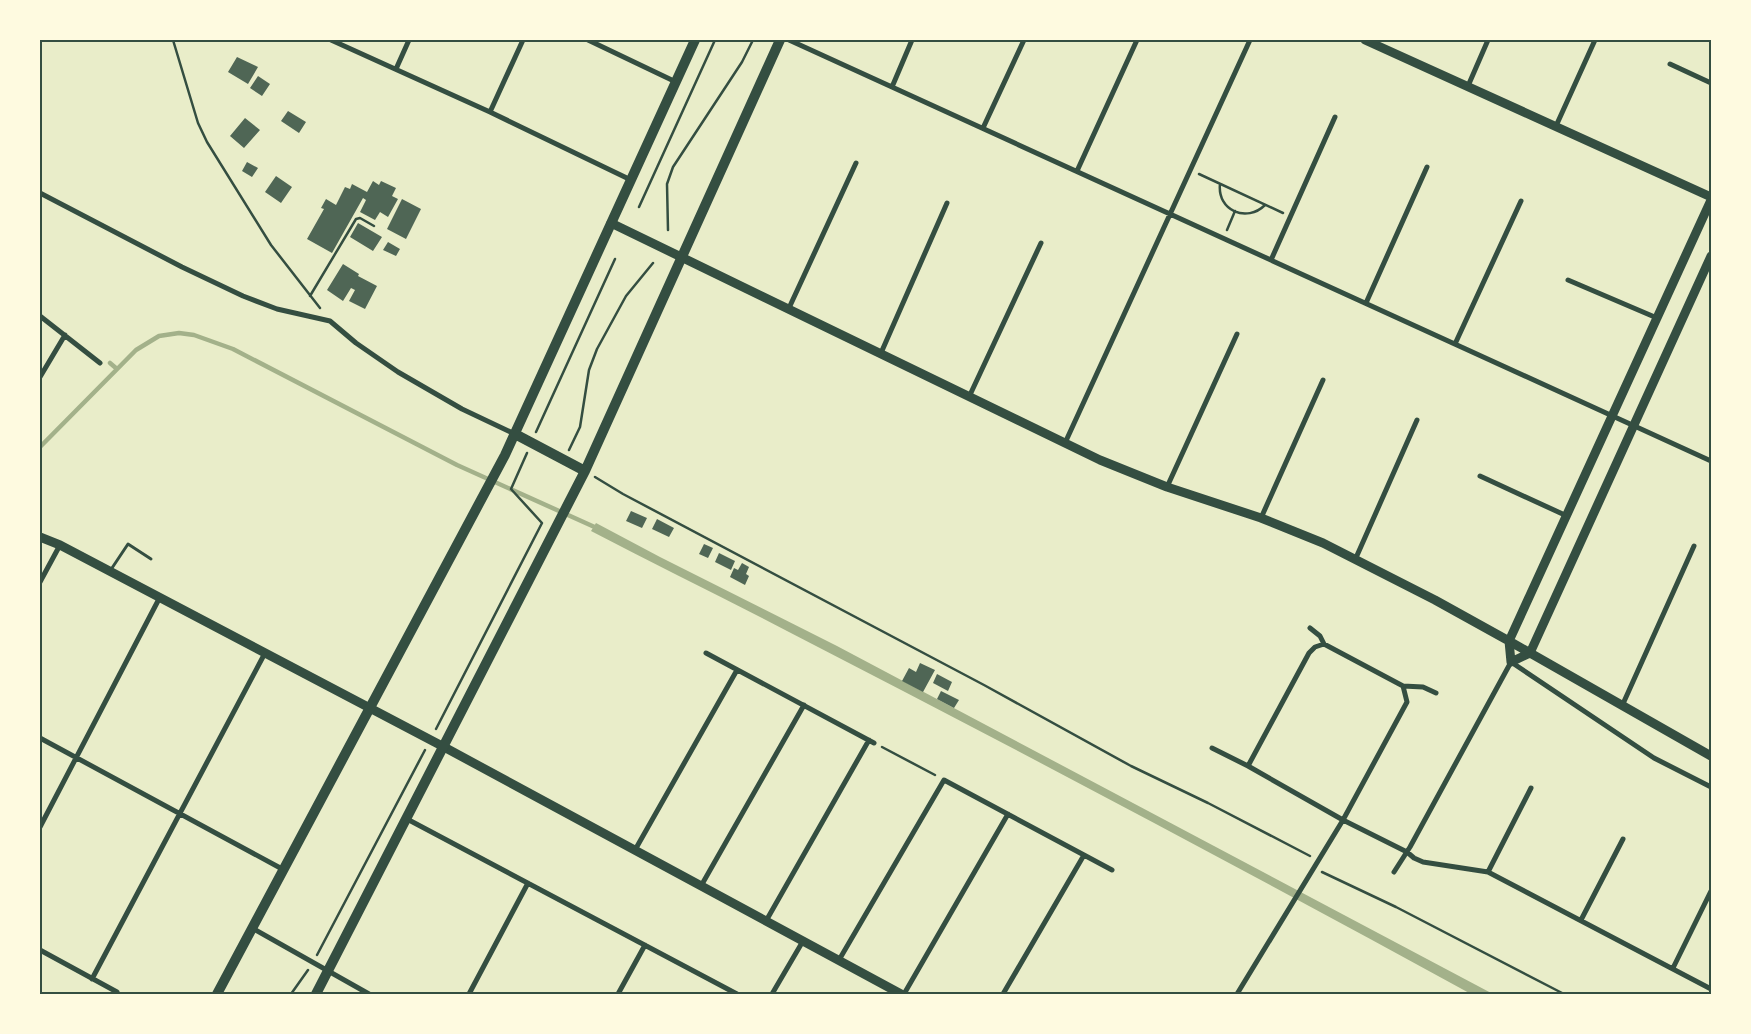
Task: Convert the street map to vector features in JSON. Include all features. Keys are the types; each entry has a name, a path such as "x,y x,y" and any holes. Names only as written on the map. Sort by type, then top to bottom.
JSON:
{"main road":[{"path":"217,994 285,870 496,472 695,40"},
{"path":"316,994 585,471 780,40"},
{"path":"515,434 585,471"}],"street":[{"path":"331,40 490,112 631,180"},
{"path":"396,69 410,40"},
{"path":"490,112 522,40"},
{"path":"588,40 676,82"},
{"path":"789,40 1711,460"},
{"path":"892,87 912,40"},
{"path":"983,128 1024,40"},
{"path":"1077,171 1136,40"},
{"path":"1065,443 1250,40"},
{"path":"1468,86 1488,40"},
{"path":"1556,126 1595,40"},
{"path":"1370,41 1711,199 1509,641 1511,662 1407,852 1394,872"},
{"path":"1670,64 1711,83"},
{"path":"1271,260 1335,117"},
{"path":"788,308 856,163"},
{"path":"1366,303 1427,167"},
{"path":"40,193 182,267 243,296 277,309 330,321 356,343 406,377 462,409 515,434"},
{"path":"1455,344 1521,201"},
{"path":"881,353 947,203"},
{"path":"611,223 1124,471 1301,533 1509,641 1711,755"},
{"path":"969,397 1041,243"},
{"path":"1511,662 1530,653 1711,256"},
{"path":"1568,280 1657,318"},
{"path":"40,316 100,363"},
{"path":"1167,487 1237,334"},
{"path":"40,377 65,336"},
{"path":"1261,518 1324,380"},
{"path":"1355,560 1417,420"},
{"path":"1480,476 1567,516"},
{"path":"40,538 60,545 444,747 902,994 1008,814"},
{"path":"40,582 60,545"},
{"path":"1622,706 1694,546"},
{"path":"40,827 160,597"},
{"path":"1310,628 1320,636 1324,644 1403,686 1423,687 1436,693"},
{"path":"1248,766 1309,653 1315,647 1324,644"},
{"path":"706,653 872,741 766,921"},
{"path":"92,979 266,654"},
{"path":"1511,662 1654,758 1711,787"},
{"path":"635,850 737,670"},
{"path":"1237,994 1343,820 1408,702 1403,686"},
{"path":"702,886 804,705"},
{"path":"40,738 285,870"},
{"path":"1212,748 1248,766 1343,820 1407,852 1414,858 1423,862 1488,872 1711,989"},
{"path":"839,960 944,780 1112,870"},
{"path":"1488,872 1531,788"},
{"path":"406,819 737,994"},
{"path":"1581,920 1622,839"},
{"path":"1003,994 1084,855"},
{"path":"469,994 528,883"},
{"path":"1673,968 1711,891"},
{"path":"252,928 369,994"},
{"path":"772,994 803,941"},
{"path":"618,994 644,945"},
{"path":"40,950 118,992"}],"lane":[{"path":"110,571 128,544 151,559"}],"path":[{"path":"173,40 198,123 207,142 271,245 330,321"},
{"path":"639,207 716,40"},
{"path":"668,230 668,184 673,167 742,62 754,40"},
{"path":"1190,170 1291,217"},
{"path":"1220,184 1219,192 1222,200 1229,208 1235,211 1249,214 1258,212 1265,205"},
{"path":"1223,238 1235,211"},
{"path":"310,296 356,219 360,218 374,226"},
{"path":"291,994 313,963 542,523 511,489 615,258"},
{"path":"564,460 580,427 588,376 597,349 626,296 653,263"},
{"path":"585,471 623,494 984,685 1131,766 1208,803 1318,861"},
{"path":"872,741 944,780"},
{"path":"1313,869 1329,874 1396,906 1564,994"}],"shaded area":[{"path":"596,523 837,646 1493,994 1471,994 1044,765 763,618 591,531"}],"building":[{"path":"237,57 258,67 248,84 228,72"},
{"path":"258,76 270,84 262,96 250,88"},
{"path":"288,111 306,122 299,133 281,121"},
{"path":"245,118 260,130 244,148 230,136"},
{"path":"247,162 258,168 252,177 242,171"},
{"path":"276,176 292,187 281,203 265,192"},
{"path":"373,181 379,185 381,181 396,188 392,196 398,199 388,217 380,212 375,220 360,212 366,200 363,198 332,253 307,239 324,209 321,208 326,199 336,205 345,187 350,189 352,184 367,192"},
{"path":"402,199 421,209 406,239 387,229"},
{"path":"358,223 382,237 373,251 350,237"},
{"path":"388,242 400,249 396,256 383,250"},
{"path":"343,264 359,274 358,276 377,286 365,309 349,301 355,290 351,288 343,301 327,290"},
{"path":"631,511 647,518 642,528 626,521"},
{"path":"657,519 674,528 669,537 652,529"},
{"path":"704,544 713,548 708,558 699,554"},
{"path":"719,553 735,561 731,570 715,562"},
{"path":"742,563 749,567 746,574 749,576 745,585 730,577 734,568 738,570"},
{"path":"920,663 935,670 923,692 902,681 909,668 916,672"},
{"path":"937,674 952,682 948,691 933,683"},
{"path":"941,691 959,700 954,708 937,699"}],"waterway":[{"path":"40,447 136,350 159,336 179,333 194,335 233,349 457,465 599,529"},
{"path":"110,363 117,369"}]}
